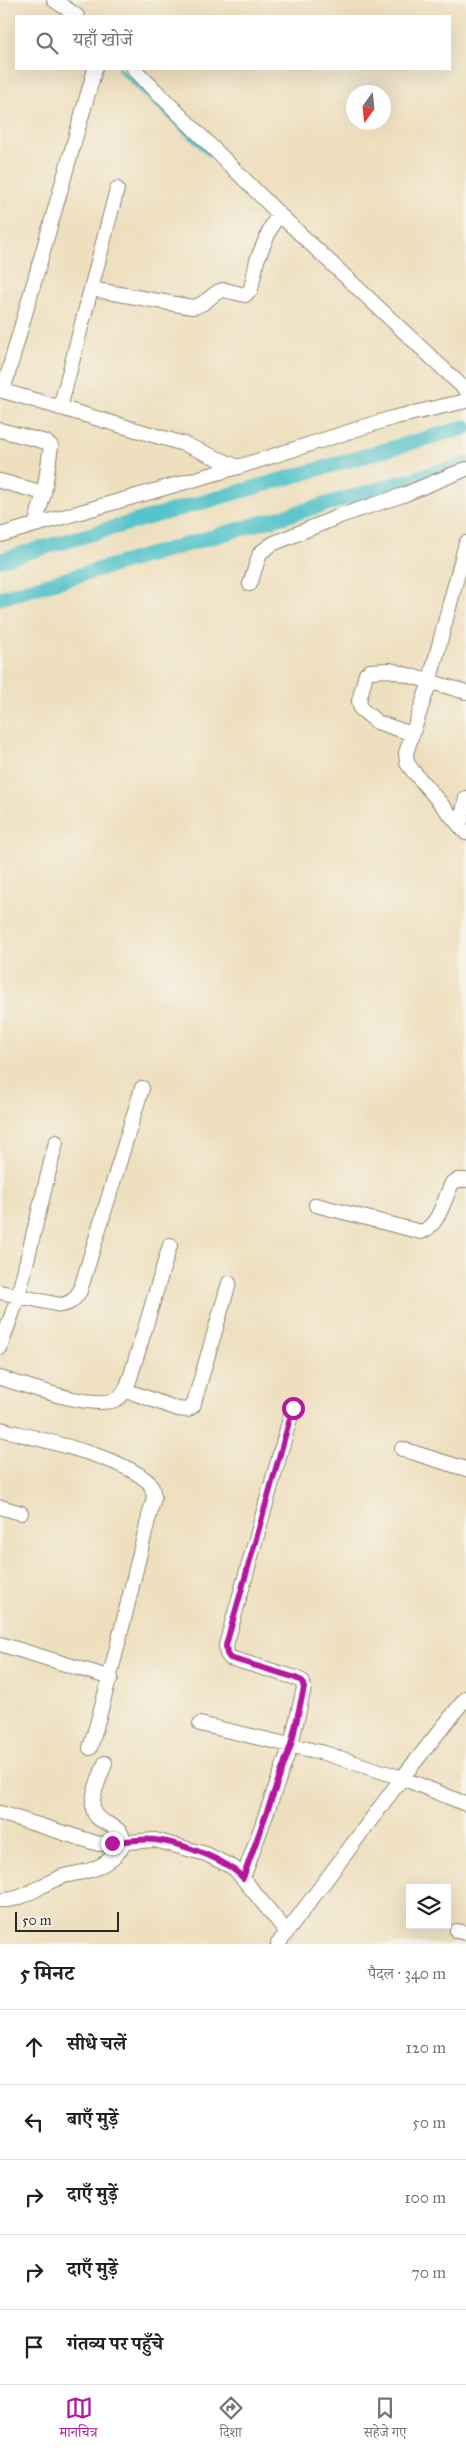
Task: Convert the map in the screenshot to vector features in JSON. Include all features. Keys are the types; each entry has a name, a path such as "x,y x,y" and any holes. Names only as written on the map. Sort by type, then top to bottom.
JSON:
{"street":[{"path":"54,0 76,15"},
{"path":"95,70 1,390 184,444 238,467"},
{"path":"135,70 279,214 466,390"},
{"path":"60,408 117,189"},
{"path":"91,289 192,307 205,303 218,291 224,290 245,295 251,289 258,260 279,214"},
{"path":"0,535 238,467 392,418 466,401"},
{"path":"0,430 46,442 51,446 44,493 34,525"},
{"path":"250,584 260,553 272,544 340,516 403,495 466,469"},
{"path":"0,481 44,493"},
{"path":"463,829 407,763 406,753 430,681 466,543"},
{"path":"412,734 377,722 361,709 359,701 366,674 378,670 390,670 466,692"},
{"path":"463,829 466,798"},
{"path":"0,1292 60,1305 69,1304 80,1291 142,1088"},
{"path":"0,1348 18,1297 56,1142"},
{"path":"316,1205 421,1232 428,1230 435,1221 452,1183 458,1180 466,1180"},
{"path":"0,1378 84,1402 118,1398 125,1390 170,1246"},
{"path":"125,1390 178,1409 187,1410 193,1406 229,1283"},
{"path":"243,1878 291,1745 304,1688 302,1681 230,1658 226,1649 293,1408"},
{"path":"0,1429 122,1465 147,1480 152,1487 154,1497 111,1678 90,1748"},
{"path":"402,1449 466,1469"},
{"path":"0,1507 21,1513"},
{"path":"0,1644 111,1678"},
{"path":"278,1944 402,1778 466,1698"},
{"path":"200,1724 324,1752 402,1778 466,1804"},
{"path":"0,1900 16,1898 60,1877 98,1867 120,1850 123,1841 121,1833 113,1825 95,1815 93,1810 93,1803 105,1763"},
{"path":"0,1813 99,1844 155,1840 206,1854 234,1868 287,1932"}],"waterway":[{"path":"120,70 209,154"},
{"path":"0,560 466,427"},
{"path":"0,598 466,464"}],"route":[{"path":"112,1843 132,1840 155,1840 206,1854 234,1868 243,1878 291,1745 304,1688 302,1681 293,1677 230,1658 227,1654 226,1645 293,1408"}]}
